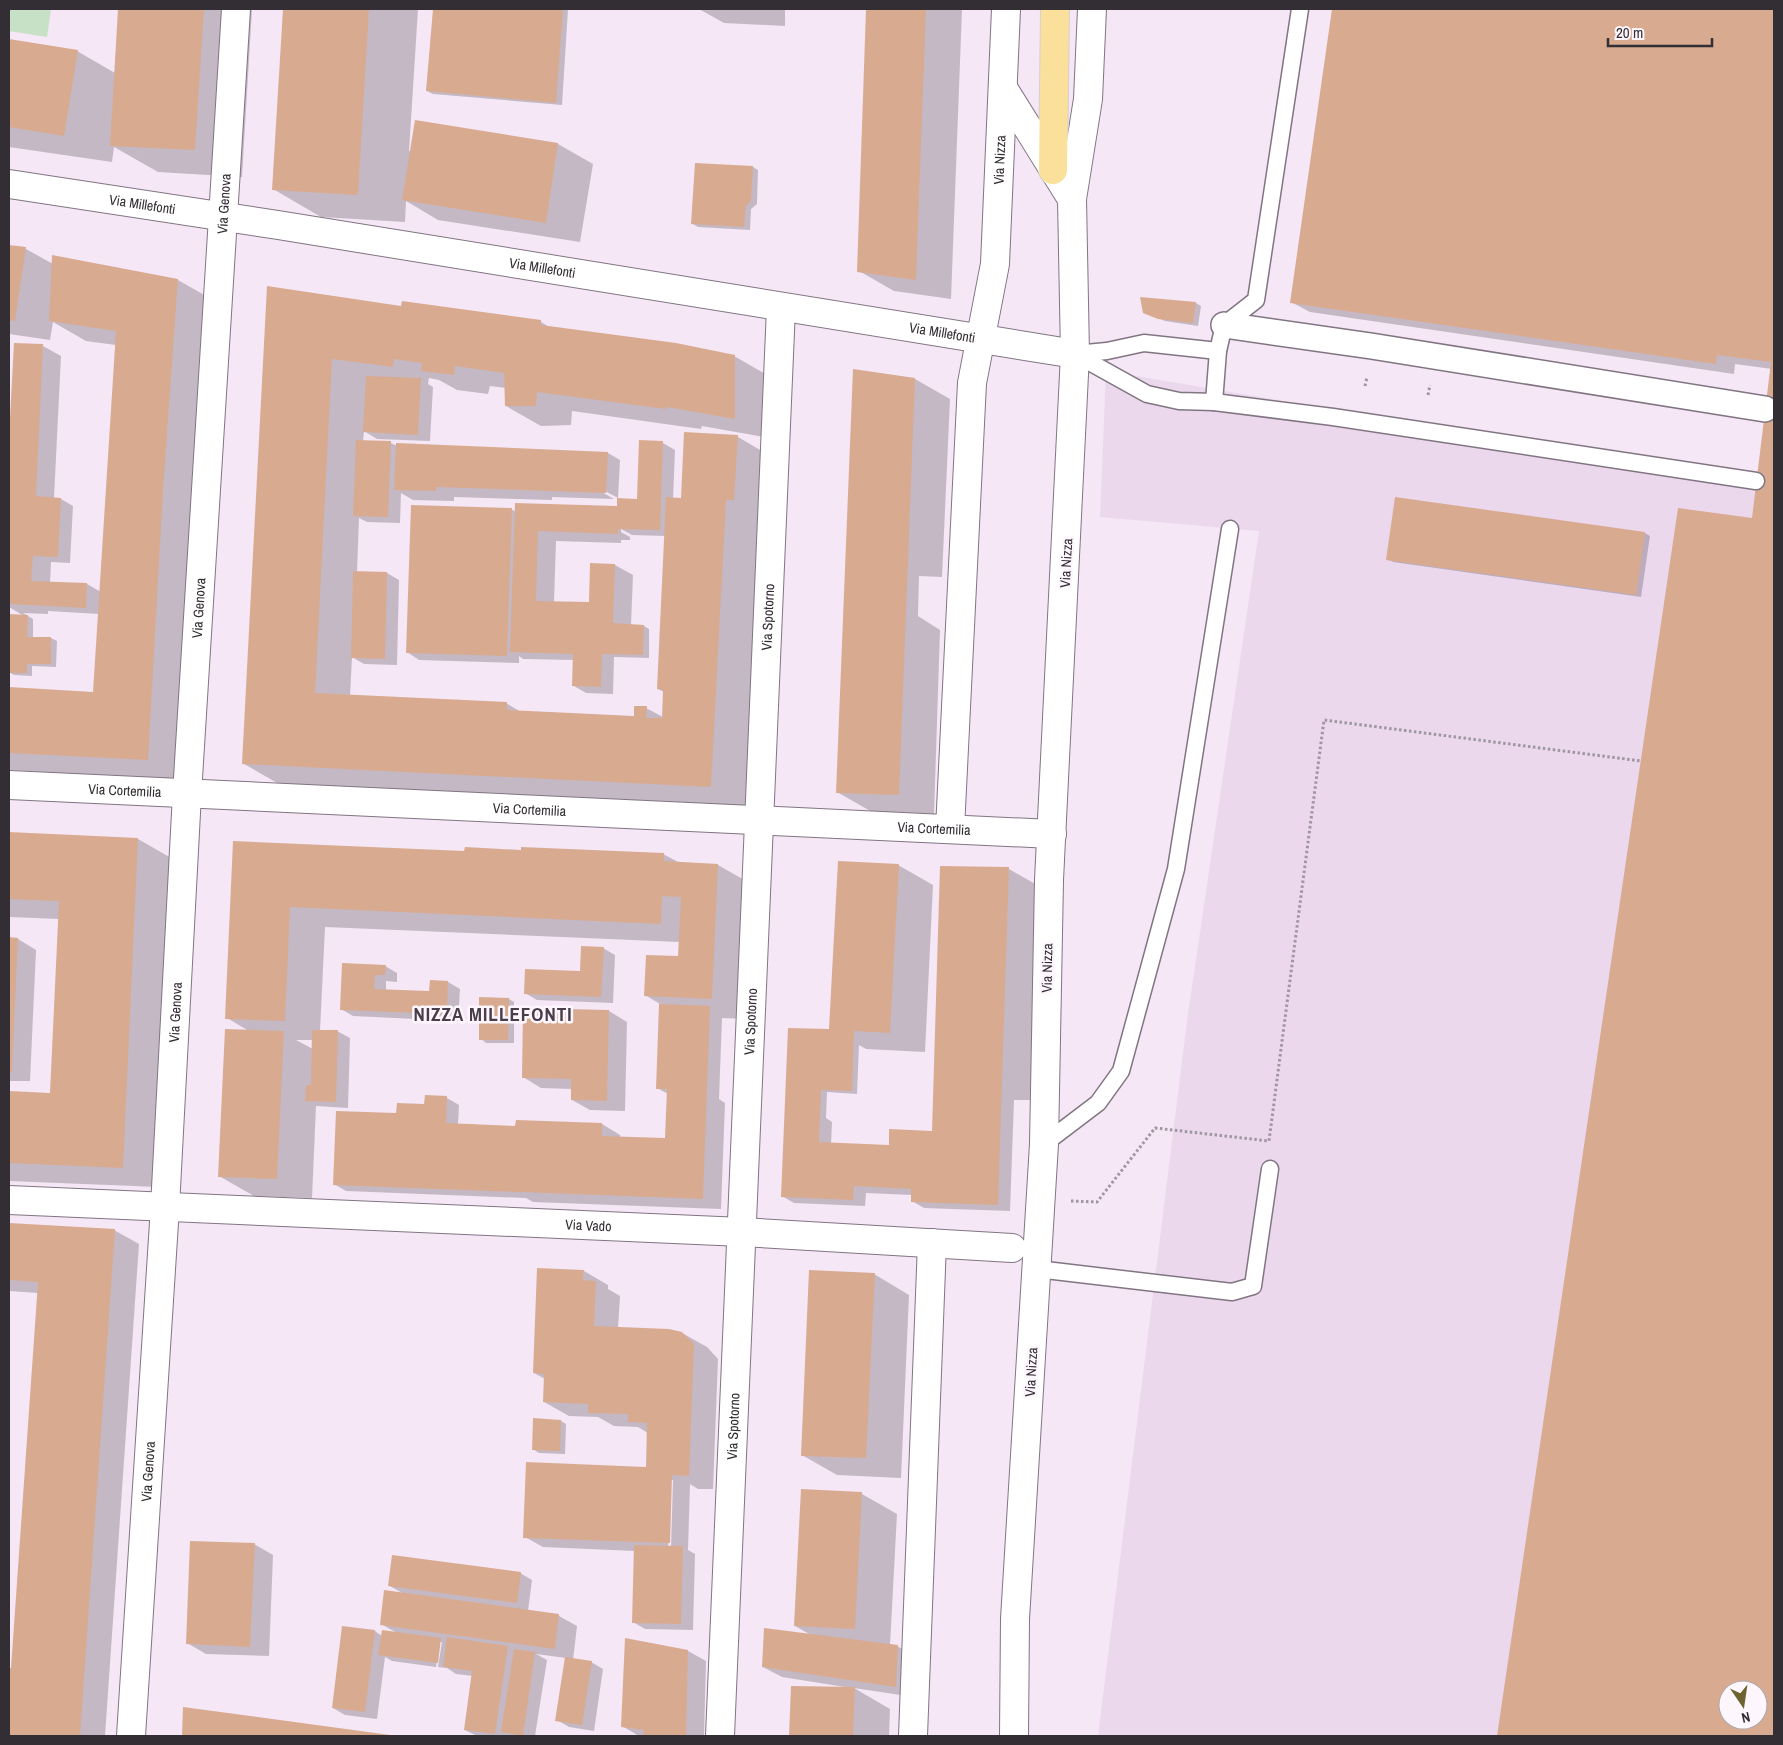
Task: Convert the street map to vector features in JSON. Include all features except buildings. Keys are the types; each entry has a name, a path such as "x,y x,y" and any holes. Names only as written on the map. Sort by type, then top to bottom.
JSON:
{"main road":[{"path":"1053,170 1054,9"}],"street":[{"name":"Via Genova","path":"131,1736 165,1207 187,794 236,9"},
{"name":"Via Nizza","path":"950,829 972,383 995,264 1006,9"},
{"name":"Via Nizza","path":"1014,1736 1015,1619 1029,1256 1041,1200 1044,1144 1052,834 1076,354 1072,199 1088,99 1092,9"},
{"name":"Via Nizza","path":"1003,88 1072,199"},
{"name":"Via Millefonti","path":"9,184 1076,354"},
{"name":"Via Spotorno","path":"720,1736 780,308"},
{"path":"1224,325 1372,346 1764,409"},
{"name":"Via Cortemilia","path":"9,785 1052,834"},
{"path":"9,1200 165,1207"},
{"name":"Via Vado","path":"165,1207 742,1232 932,1243 1029,1256"},
{"path":"913,1736 932,1243"}],"lane":[{"path":"1214,402 1218,351 1224,325 1256,300 1300,9"},
{"path":"1076,354 1107,351 1144,343 1218,351"},
{"path":"1076,354 1147,394 1179,401 1214,402 1343,418 1756,481"},
{"path":"1044,1144 1098,1104 1121,1071 1176,869 1230,529"},
{"path":"1029,1256 1232,1292 1253,1286 1270,1169"}],"path":[{"path":"1041,1200 1097,1202 1155,1128 1268,1142 1324,720 1641,761"}],"shaded area":[{"path":"1106,371 1774,484 1774,1736 1098,1736 1187,1021 1259,531 1100,517"}],"green space":[{"path":"9,9 51,9 47,37 9,31"}],"district":[{"name":"NIZZA MILLEFONTI","path":"493,1014"}]}
